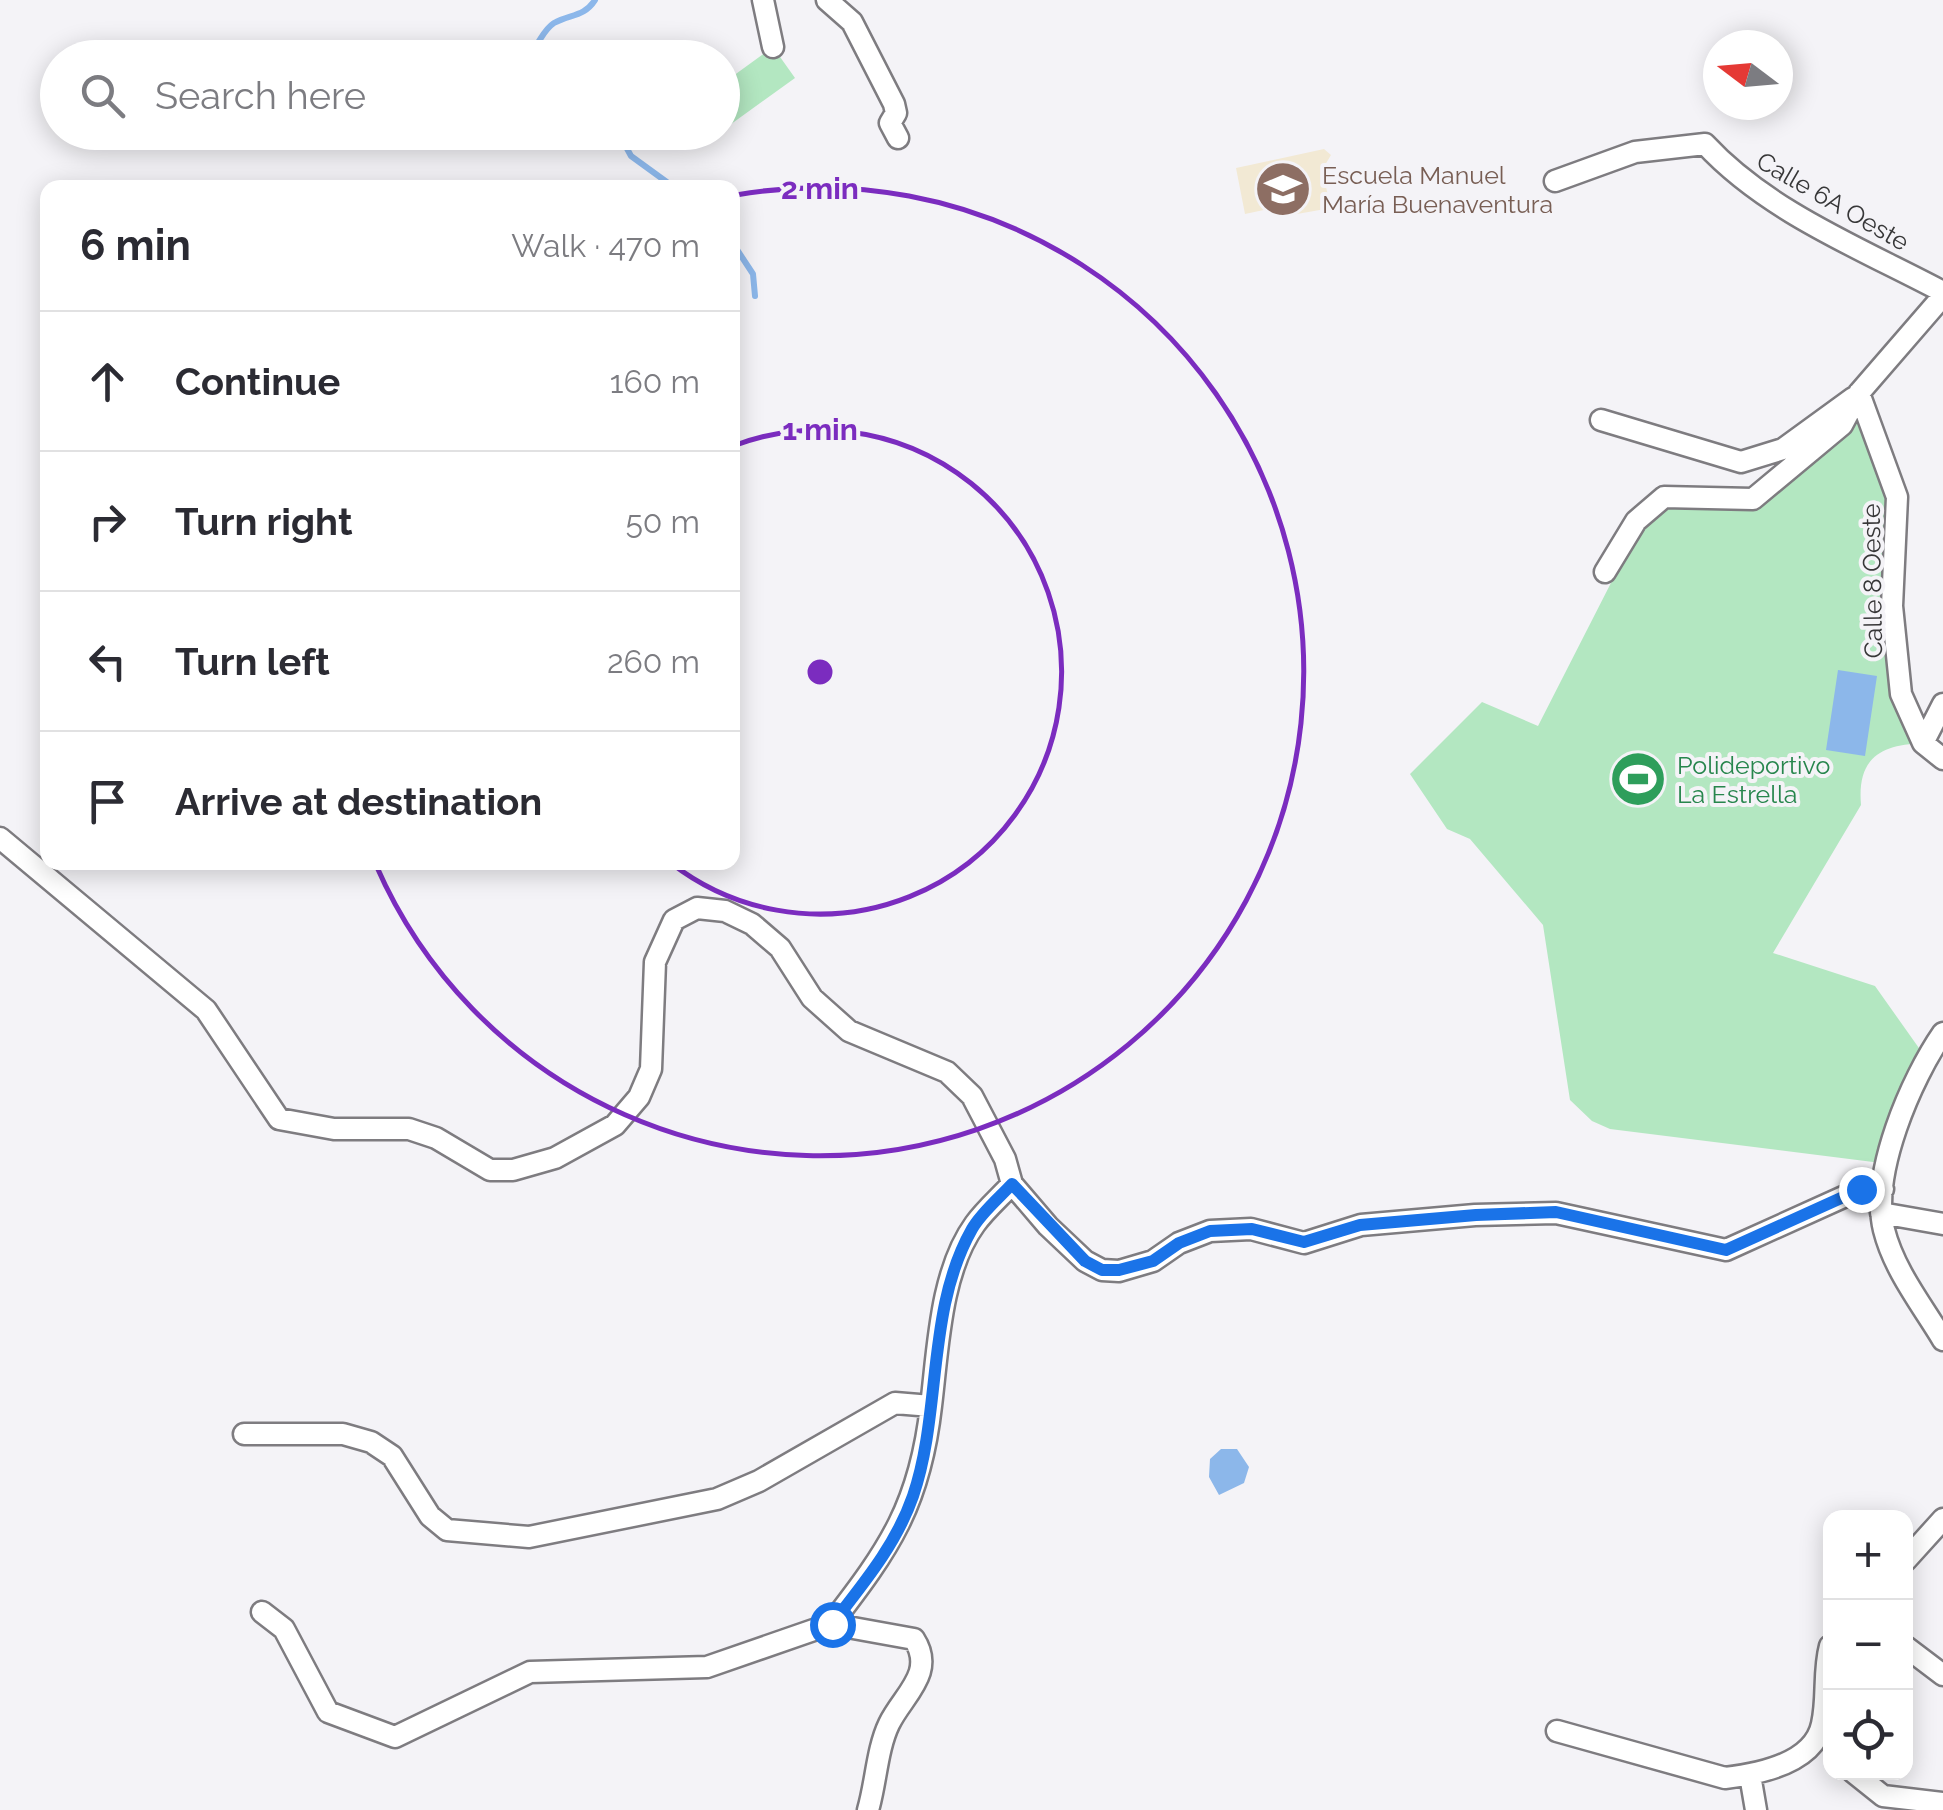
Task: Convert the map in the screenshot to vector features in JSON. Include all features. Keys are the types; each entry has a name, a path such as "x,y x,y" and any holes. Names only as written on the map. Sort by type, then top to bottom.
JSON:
{"street":[{"path":"764,0 773,47"},
{"path":"827,0 852,22 894,104 896,114 890,123 898,138"},
{"name":"Calle 6A Oeste","path":"1555,181 1635,152 1705,144 1728,169 1786,208 1943,294"},
{"path":"1604,572 1636,521 1664,497 1753,499 1842,424 1859,394 1943,294"},
{"path":"1600,420 1741,462 1783,449 1859,394"},
{"name":"Calle 8 Oeste","path":"1859,394 1897,497 1892,606 1901,694 1923,743 1943,759"},
{"path":"1923,743 1943,704"},
{"path":"0,838 206,1010 252,1074 272,1112 288,1122 334,1129 410,1129 436,1138 490,1170 513,1170 556,1158 615,1124 640,1097 651,1068 655,962 674,920 698,908 725,910 752,924 780,948 812,998 849,1031 947,1072 972,1096 1005,1159 1012,1184 1085,1261 1102,1270 1153,1261 1179,1243 1210,1231 1252,1229 1304,1242 1360,1225 1556,1212 1726,1250 1861,1189 1883,1190"},
{"path":"1943,1033 1926,1058 1899,1120 1881,1214 1898,1267 1943,1340"},
{"path":"832,1624 886,1553 912,1498 926,1451 930,1406 960,1252 974,1225 1012,1184"},
{"path":"1881,1214 1943,1224"},
{"path":"244,1434 342,1434 371,1442 392,1456 430,1516 447,1530 529,1537 716,1499 759,1481 895,1403 930,1406"},
{"path":"1913,1552 1943,1520"},
{"path":"262,1612 284,1629 328,1712 395,1738 530,1672 707,1666 832,1624 914,1638 921,1649 921,1672 914,1690 889,1724 868,1810"},
{"path":"1913,1652 1943,1675"},
{"path":"1557,1731 1725,1778 1750,1775 1805,1754 1823,1741"},
{"path":"1750,1775 1756,1810"},
{"path":"1863,1780 1883,1796 1943,1803"}],"shaded area":[{"name":"Escuela Manuel María Buenaventura","path":"1324,149 1331,155 1322,170 1331,208 1280,217 1278,207 1245,214 1236,168"}],"green space":[{"path":"773,47 795,78 740,118 740,71"},
{"name":"Polideportivo La Estrella","path":"1859,393 1897,497 1901,694 1923,743 1883,751 1868,765 1863,776 1861,805 1773,953 1875,986 1926,1058 1889,1164 1610,1129 1592,1121 1570,1100 1543,925 1470,839 1447,829 1410,774 1482,702 1538,726 1614,577 1605,572 1664,497 1753,499"}],"water":[{"path":"1838,670 1877,676 1865,756 1826,750"},
{"path":"1221,1449 1237,1449 1249,1467 1244,1483 1219,1495 1209,1477 1210,1459"}],"waterway":[{"path":"539,40 554,23 581,12 595,0"},
{"path":"628,150 664,180"},
{"path":"740,254 753,274 755,296"}],"place":[{"name":"Escuela Manuel María Buenaventura","path":"1283,189"},
{"name":"Polideportivo La Estrella","path":"1638,779"}],"route":[{"path":"832,1624 886,1553 912,1498 926,1451 951,1280 974,1225 1012,1184 1048,1226 1085,1261 1102,1270 1153,1261 1179,1243 1210,1231 1252,1229 1304,1242 1360,1225 1556,1212 1726,1250 1747,1244 1764,1232 1861,1189"}]}
